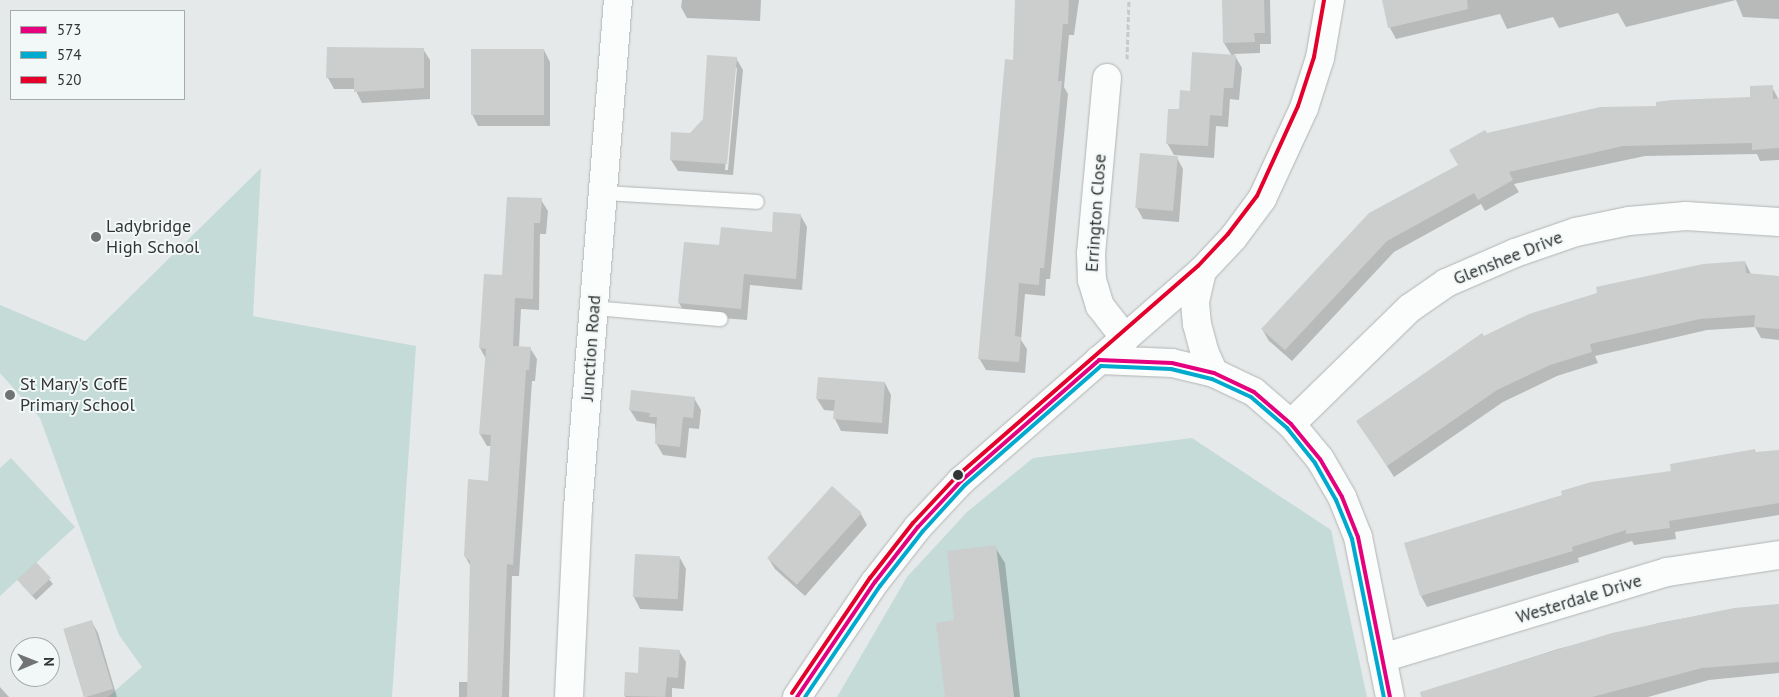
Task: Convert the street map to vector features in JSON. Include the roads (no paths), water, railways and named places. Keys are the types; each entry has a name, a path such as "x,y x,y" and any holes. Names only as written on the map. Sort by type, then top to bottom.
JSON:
{"street":[{"name":"Junction Road","path":"569,697 578,508 618,0"},
{"path":"797,697 875,582 918,526 961,481 1202,271 1233,238 1262,199 1286,152 1320,58 1330,0"},
{"name":"Errington Close","path":"1107,78 1091,252 1092,280 1100,306 1125,338"},
{"name":"Glenshee Drive","path":"1291,424 1410,308 1446,283 1516,253 1576,232 1629,221 1686,216 1779,222"},
{"path":"1202,271 1195,302 1204,351 1214,373"},
{"path":"1099,360 1172,363 1214,373 1254,392 1291,424 1320,460 1342,497 1358,537 1390,697"},
{"name":"Westerdale Drive","path":"1382,658 1667,572 1779,555"}],"lane":[{"path":"603,193 757,202"},
{"path":"594,308 721,319"}],"place":[{"name":"Ladybridge High School","path":"96,237"},
{"name":"St Mary's CofE Primary School","path":"10,395"}]}
